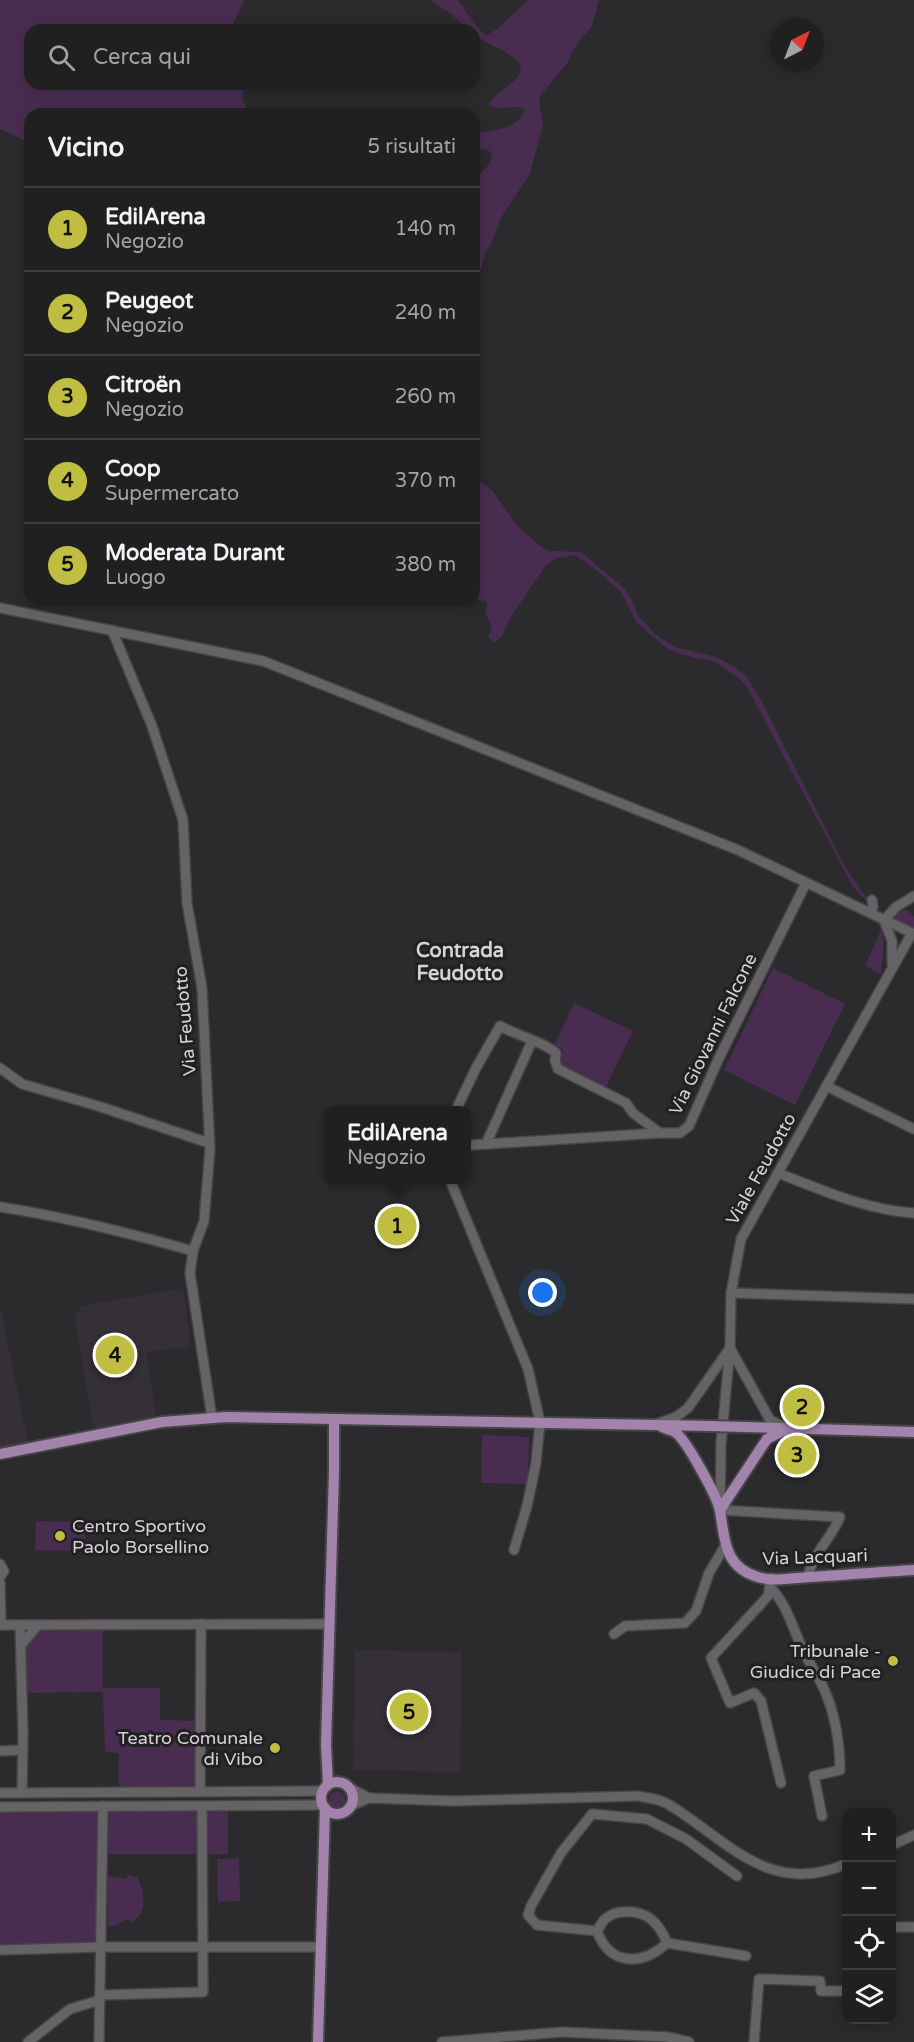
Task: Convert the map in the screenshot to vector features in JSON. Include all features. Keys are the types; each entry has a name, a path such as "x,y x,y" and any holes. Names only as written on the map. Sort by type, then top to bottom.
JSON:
{"main road":[{"path":"0,1454 162,1422 212,1418 540,1422 914,1432"},
{"path":"318,2042 324,1847 324,1806 321,1797 326,1788 334,1419"},
{"path":"654,1425 674,1432 683,1440 720,1510"},
{"path":"720,1510 767,1439 789,1429"},
{"name":"Via Lacquari","path":"720,1510 725,1546 733,1560 744,1571 771,1583 808,1577 914,1570"},
{"path":"324,1847 331,1827 348,1810 354,1797 348,1786 333,1770 326,1745"},
{"path":"326,1788 338,1782 348,1786"},
{"path":"324,1806 334,1814 348,1810"}],"street":[{"path":"0,608 263,661 738,850 909,932"},
{"name":"Via Feudotto","path":"112,630 152,726 183,820 187,903 202,988 209,1143 204,1221 193,1251 190,1273 212,1418"},
{"name":"Via Giovanni Falcone","path":"471,1144 660,1133 680,1134 689,1126 718,1060 806,884"},
{"path":"884,920 900,904 914,896"},
{"path":"870,913 873,907 872,900"},
{"path":"900,904 914,908"},
{"path":"884,920 892,941 894,962"},
{"name":"Viale Feudotto","path":"721,1444 730,1348 731,1293 741,1239 909,932"},
{"path":"458,1106 500,1026 531,1041 549,1046 556,1053 555,1061 558,1069 626,1103 633,1113 660,1133"},
{"path":"486,1144 531,1041"},
{"path":"0,1068 22,1084 98,1106 209,1143"},
{"path":"826,1086 914,1129"},
{"path":"778,1173 860,1204 890,1212 914,1213"},
{"path":"452,1184 528,1369 540,1422 538,1455 527,1506 514,1550"},
{"path":"0,1207 48,1214 119,1230 193,1251"},
{"path":"731,1293 914,1299"},
{"path":"654,1425 675,1417 688,1408 730,1348 770,1420 789,1429"},
{"name":"Via Lacquari","path":"720,1510 721,1444"},
{"path":"720,1510 840,1517 835,1530 810,1564 808,1577"},
{"path":"614,1634 625,1626 685,1623 696,1611 709,1573 725,1546"},
{"path":"0,1564 4,1571 0,1577"},
{"path":"0,1583 1,1625 329,1624"},
{"path":"771,1583 768,1596 711,1658 730,1703 754,1693 761,1701 781,1783"},
{"path":"771,1583 824,1689 833,1717 840,1753 840,1770 814,1776 822,1816"},
{"path":"200,1792 201,1624"},
{"path":"20,1625 22,1793"},
{"path":"21,1645 38,1625"},
{"path":"0,1751 23,1750"},
{"path":"348,1786 369,1798 453,1801 638,1796 662,1801 753,1863 776,1871 794,1875 842,1866"},
{"path":"0,1793 200,1792 326,1788"},
{"path":"597,1931 537,1925 528,1915 561,1853 592,1814 598,1797"},
{"path":"348,1810 369,1798"},
{"path":"99,2042 104,1806"},
{"path":"28,2042 70,2009 100,1997 203,1992 201,1806"},
{"path":"0,1807 324,1806"},
{"path":"592,1814 647,1819 686,1839 738,1876"},
{"path":"896,1843 914,1835"},
{"path":"597,1931 605,1919 619,1912 642,1913 654,1919 663,1931 667,1943"},
{"path":"896,1927 914,1927"},
{"path":"597,1931 600,1940 618,1957 642,1958 653,1954 667,1943 746,1956"},
{"path":"0,1950 101,1947 320,1947"},
{"path":"754,2042 759,1979 820,1981 821,1991 842,1991"},
{"path":"442,2042 519,2038 562,2032 668,2037 689,2042"}],"shaded area":[{"path":"0,0 244,0 233,24 24,24 24,90 244,90 242,100 247,108 24,108 24,140 0,129"},
{"path":"431,0 458,0 475,24 462,24"},
{"path":"528,0 599,0 592,26 576,45 567,63 540,96 543,125 530,174 502,216 480,271 480,174 490,163 492,153 486,149 480,150 480,132 511,125 517,121 524,109 520,107 497,108 489,105 496,95 512,83 520,73 521,67 517,61 506,52 480,38 480,30 486,35 496,30"},
{"path":"480,482 491,489 519,528 543,548 551,551 581,552 625,589 638,616 655,634 675,647 717,657 747,677 761,700 844,865 870,903 852,885 747,687 740,679 710,660 674,652 664,646 637,623 621,592 575,555 557,558 546,565 508,621 502,636 494,643 488,637 492,627 485,612 487,602 480,600"},
{"path":"907,910 914,916 914,928 892,918 898,911"},
{"path":"881,930 884,942 881,974 865,966"},
{"path":"773,968 845,1004 795,1105 724,1070"},
{"path":"574,1003 633,1031 605,1089 560,1066 559,1059 564,1050 554,1045"},
{"path":"183,1288 191,1347 146,1352 157,1423 95,1435 75,1319 81,1306"},
{"path":"0,1305 29,1448 0,1454"},
{"path":"482,1435 529,1437 528,1484 481,1483"},
{"name":"Centro Sportivo Paolo Borsellino","path":"36,1521 86,1522 85,1551 35,1550"},
{"path":"38,1625 103,1625 103,1688 160,1688 160,1720 201,1721 200,1792 119,1793 119,1753 105,1752 103,1692 22,1693 21,1645"},
{"path":"355,1650 462,1652 460,1772 353,1770"},
{"path":"334,1791 340,1791 345,1799 343,1805 334,1807 329,1802 329,1796"},
{"path":"228,1806 228,1854 103,1854 101,1947 0,1950 0,1807"},
{"path":"239,1858 240,1901 218,1902 217,1859"},
{"path":"128,1875 137,1877 142,1889 141,1914 131,1922 128,1919 114,1926 108,1926 108,1876 126,1879"}],"place":[{"name":"EdilArena","path":"397,1226"},
{"name":"Coop","path":"115,1355"},
{"name":"Peugeot","path":"802,1407"},
{"name":"Citroën","path":"797,1455"},
{"name":"Centro Sportivo Paolo Borsellino","path":"60,1536"},
{"name":"Tribunale - Giudice di Pace","path":"893,1661"},
{"name":"Moderata Durant","path":"409,1712"},
{"name":"Teatro Comunale di Vibo","path":"275,1748"}],"district":[{"name":"Contrada Feudotto","path":"460,962"}]}
